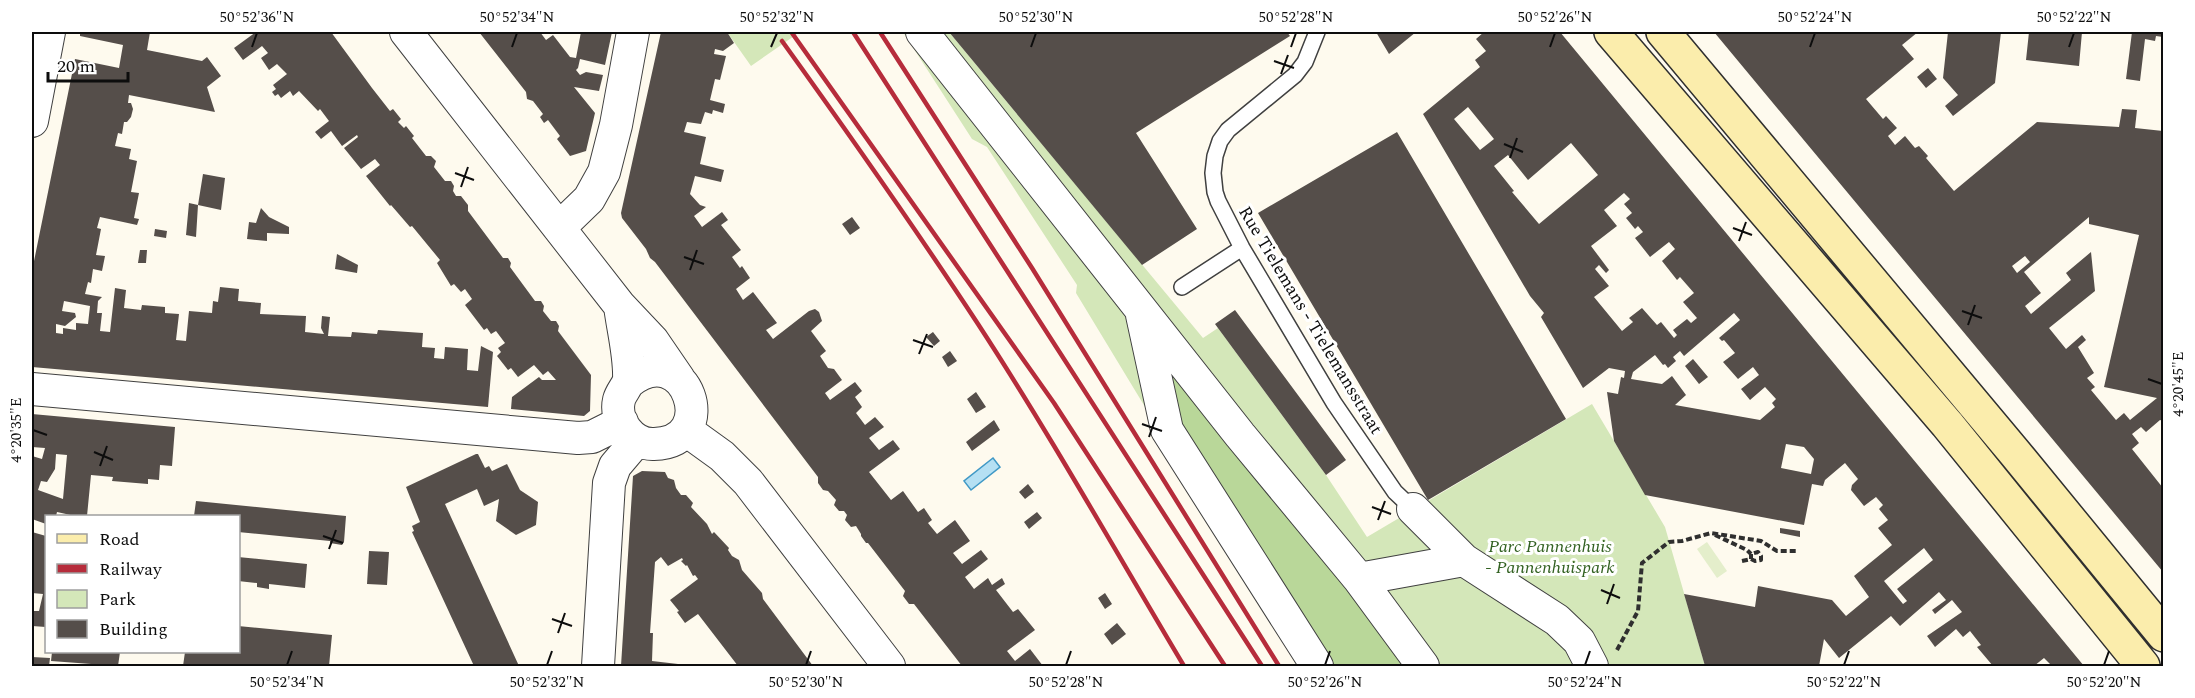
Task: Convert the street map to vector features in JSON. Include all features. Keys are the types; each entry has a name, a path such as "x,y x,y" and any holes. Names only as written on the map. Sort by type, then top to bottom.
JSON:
{"main road":[{"path":"1611,32 1947,424 2143,666"},
{"path":"1663,32 2015,453 2163,635"}],"street":[{"path":"32,121 49,32"},
{"path":"406,32 620,306 653,340 688,389 692,403 692,417 686,430 676,439 663,444 650,444 629,431 619,412 619,401 629,382 636,376 653,371 671,374 679,379"},
{"path":"559,228 589,199 604,172 616,125 633,32"},
{"path":"922,32 1140,305 1240,435 1359,579 1423,666"},
{"path":"1140,305 1167,430 1317,666"},
{"path":"620,306 629,382"},
{"path":"32,389 578,438 629,431"},
{"path":"686,430 722,456 748,482 889,666"},
{"path":"598,666 609,483 629,431"},
{"path":"1413,509 1464,560 1557,620 1602,662"},
{"path":"1359,579 1464,560"}],"lane":[{"name":"Rue Tielemans - Tielemansstraat","path":"1317,32 1305,62 1295,75 1228,130 1220,141 1213,173 1215,192 1242,248 1334,402 1395,492 1413,509"},
{"path":"1182,287 1242,248"}],"path":[{"path":"1711,533 1747,550 1755,561 1761,560 1761,556"},
{"path":"1602,662 1638,611 1642,563 1669,542 1711,533 1761,541 1777,551 1796,551"},
{"path":"1742,561 1758,552 1761,556"},
{"path":"1761,556 1767,555"}],"green space":[{"path":"727,32 800,32 751,66"},
{"name":"Parc Pannenhuis - Pannenhuispark","path":"903,32 949,32 1203,338 1218,328 1326,475 1367,537 1592,404 1665,527 1705,666 1302,666 1076,293 1077,285 987,147 972,139"},
{"path":"1157,346 1409,666 1322,666 1180,444"},
{"path":"1707,542 1727,571 1717,578 1697,549"}],"water":[{"path":"993,458 1000,467 971,490 964,481"}],"building":[{"path":"80,32 150,32 147,50 202,61 207,57 221,76 207,87 215,112 129,95 128,103 131,103 133,109 131,117 124,122 122,134 118,133 115,146 131,149 129,159 137,161 131,192 139,193 134,218 139,219 137,225 100,217 97,228 101,229 96,255 105,256 102,271 93,269 91,283 88,282 85,294 102,297 98,301 97,313 102,313 100,331 110,332 115,288 126,290 124,308 141,310 142,305 165,307 165,313 179,314 176,340 186,341 189,311 212,313 213,301 218,302 220,287 239,289 238,301 261,303 260,314 306,316 305,332 324,334 321,328 322,316 330,317 328,336 351,337 352,332 377,334 378,330 423,333 422,347 435,348 434,358 444,359 445,347 468,349 467,370 478,371 481,346 493,352 488,407 32,367 32,271 75,59 119,68 123,45 80,36","holes":["64,301 90,306 88,324 76,323 76,330 63,328 63,334 56,333 56,324 65,326 76,317 75,313 62,311"]},
{"path":"256,32 331,32 390,111 393,109 401,119 398,122 404,128 406,126 426,156 431,156 436,161 434,167 445,181 451,181 456,196 461,196 468,205 468,211 503,258 508,258 511,263 510,267 535,301 541,301 544,306 543,311 551,321 556,321 559,326 558,331 591,375 590,411 584,416 511,409 512,397 539,377 542,380 556,380 548,371 543,375 534,365 518,377 511,368 508,370 497,356 501,352 498,348 505,343 496,331 491,334 487,328 484,330 465,305 472,299 465,289 461,292 454,284 451,286 437,263 440,260 412,226 410,227 390,206 366,176 380,165 375,159 361,169 344,148 358,137 357,135 342,146 331,131 321,139 315,132 329,121 320,109 318,111 299,91 293,96 290,91 281,98 278,94 275,96 272,92 276,89 273,85 287,74 277,64 269,70 261,58 268,53 262,46 243,60 234,48"},
{"path":"479,32 540,32 546,40 553,35 570,57 576,58 581,32 612,32 605,65 580,59 576,70 580,75 586,72 603,75 599,91 574,87 595,113 586,151 570,156 557,139 560,136 548,120 544,123 540,117 543,114 533,101 527,99 526,92"},
{"path":"661,32 727,32 734,43 723,51 715,49 714,54 726,56 720,80 715,79 710,100 725,104 723,113 713,110 712,114 705,112 701,124 687,122 684,132 706,137 700,164 724,170 721,182 695,176 690,194 700,205 706,207 694,216 702,227 722,212 728,220 721,225 741,250 732,257 750,278 736,289 743,300 753,292 777,323 766,330 773,339 809,311 815,309 819,312 822,321 811,331 826,351 820,356 828,368 834,369 842,380 825,393 830,400 855,382 862,391 855,397 862,407 856,413 865,425 875,417 884,427 869,438 879,450 893,440 900,449 869,472 891,500 903,491 918,512 924,508 932,520 928,523 937,534 955,520 970,541 953,553 962,564 981,550 988,559 965,577 974,589 988,578 992,585 1002,578 1005,584 996,590 1013,612 1018,609 1035,630 1007,651 1015,661 1030,649 1043,666 962,666 914,604 909,604 903,596 905,591 866,543 856,526 851,527 845,520 847,515 834,505 836,500 828,491 823,490 818,483 818,477 650,258 646,249 622,218 621,213"},
{"path":"949,32 1287,32 1290,36 1136,133 1197,229 1142,265"},
{"path":"1376,32 1416,32 1389,54"},
{"path":"1484,32 1560,32 2084,666 2052,666 2044,658 2034,666 1993,666 1977,647 1981,645 1970,631 1963,637 1956,629 1935,647 1927,636 1962,612 1952,600 1935,614 1932,610 1946,600 1939,592 1900,626 1891,616 1839,658 1824,639 1819,666 1705,666 1684,594 1755,607 1758,586 1832,600 1846,616 1869,597 1854,576 1892,545 1878,528 1888,520 1879,509 1883,505 1876,497 1864,506 1851,490 1852,485 1858,479 1845,463 1825,480 1823,486 1812,484 1804,525 1645,495 1614,441 1607,392 1618,394 1621,377 1624,378 1625,371 1609,368 1583,388 1541,317 1544,313 1530,296 1423,114 1480,67 1475,60 1486,51 1476,39","holes":["1468,107 1494,139 1480,150 1454,119","1571,143 1598,175 1539,224 1494,166 1508,155 1528,180","1624,193 1630,199 1624,204 1632,213 1626,218 1635,229 1638,226 1643,232 1635,238 1650,257 1669,242 1675,249 1662,261 1677,280 1680,277 1694,293 1683,302 1697,318 1691,323 1687,319 1673,330 1677,335 1674,338 1661,322 1657,325 1642,308 1629,318 1633,322 1622,331 1594,297 1609,286 1595,269 1599,265 1606,273 1609,270 1591,246 1617,226 1604,210","1734,313 1740,320 1719,338 1724,340 1735,353 1723,362 1738,379 1753,367 1759,375 1741,389 1750,400 1765,387 1776,399 1772,403 1775,407 1760,420 1675,405 1686,395 1672,376 1662,384 1631,379 1633,372 1655,355 1668,368 1676,361 1673,357 1680,351 1684,356","1786,444 1804,447 1814,459 1811,474 1781,468","1924,548 1933,560 1897,589 1907,601 1903,604 1884,581"]},
{"path":"1714,32 1918,32 1902,45 1914,59 1866,99 1883,119 1886,116 1897,128 1888,136 1895,145 1905,136 1915,148 1919,146 1928,156 1926,158 1954,191 2037,122 2119,127 2122,109 2137,110 2135,128 2163,131 2163,421 2160,420 2146,432 2141,427 2132,434 2139,443 2132,449 2163,488 2163,572","holes":["2089,217 2089,224 2139,235 2104,387 2157,398 2130,420 2124,413 2116,420 2091,390 2095,387 2087,378 2094,373 2078,347 2086,340 2082,335 2066,349 2049,328 2095,291 2091,252 2066,273 2071,280 2031,314 2025,306 2041,293 2024,272","2025,256 2030,262 2017,273 2012,266"]},
{"path":"1948,32 2001,32 1995,83 1953,116 1945,106 1958,95 1943,78"},
{"path":"2029,32 2082,32 2079,66 2026,60"},
{"path":"2132,32 2163,32 2163,37 2156,36 2155,41 2145,39 2140,81 2126,79"},
{"path":"1928,68 1937,79 1926,88 1917,77"},
{"path":"1397,132 1566,419 1428,500 1258,213"},
{"path":"203,174 225,178 221,210 198,205"},
{"path":"189,203 198,205 196,237 186,235"},
{"path":"261,208 269,217 289,227 289,234 267,233 267,241 247,239 249,222 256,223"},
{"path":"852,217 860,228 850,235 842,224"},
{"path":"155,229 167,231 166,238 154,236"},
{"path":"140,250 147,250 146,263 138,263"},
{"path":"337,254 358,265 357,273 335,269"},
{"path":"1235,310 1346,460 1326,475 1215,324"},
{"path":"933,332 940,341 934,346 926,337"},
{"path":"950,351 957,361 948,367 942,357"},
{"path":"1693,359 1708,377 1699,384 1685,366"},
{"path":"976,392 986,407 976,413 967,399"},
{"path":"32,414 175,427 172,466 160,465 159,480 148,479 148,484 112,481 113,477 91,475 87,515 57,512 56,515 45,515 45,524 32,519 32,456 42,459 45,448 32,447","holes":["56,454 67,455 63,499 38,490 41,481 47,482 55,469"]},
{"path":"994,420 1000,430 972,451 966,442"},
{"path":"476,454 485,468 489,466 492,471 507,464 520,490 538,502 536,525 516,535 496,521 499,499 484,506 477,489 445,504 519,666 474,666 412,532 414,531 412,526 420,522 406,487"},
{"path":"642,471 665,472 668,478 674,480 676,488 681,495 686,495 693,503 691,507 707,524 712,534 714,532 729,548 732,556 739,560 742,570 762,593 763,599 813,666 738,666 698,614 685,623 677,612 679,611 670,600 698,579 681,561 682,558 668,566 661,557 655,562 650,633 653,633 652,661 679,666 621,666 633,476"},
{"path":"1028,484 1034,492 1025,499 1019,492"},
{"path":"196,501 346,516 344,542 342,545 330,543 330,541 240,532 240,515 194,515"},
{"path":"1037,512 1042,518 1029,529 1024,522"},
{"path":"1780,528 1800,531 1800,537 1780,533"},
{"path":"32,532 45,536 45,627 32,626 32,611 39,611 43,594 32,593"},
{"path":"369,551 389,552 387,585 367,584"},
{"path":"240,557 307,564 305,588 269,584 269,589 257,587 257,583 240,581"},
{"path":"1105,593 1112,604 1105,609 1098,598"},
{"path":"1117,623 1126,634 1112,645 1104,634"},
{"path":"240,626 332,635 329,666 183,666 185,653 240,653"},
{"path":"52,653 120,653 118,666 51,661"},
{"path":"32,657 50,658 49,666 32,666"}],"railway":[{"path":"853,32 1262,666"},
{"path":"880,32 1032,268 1279,666"},
{"path":"792,33 1054,403 1225,666"},
{"path":"782,41 882,181 978,324 1057,451 1184,666"}]}
